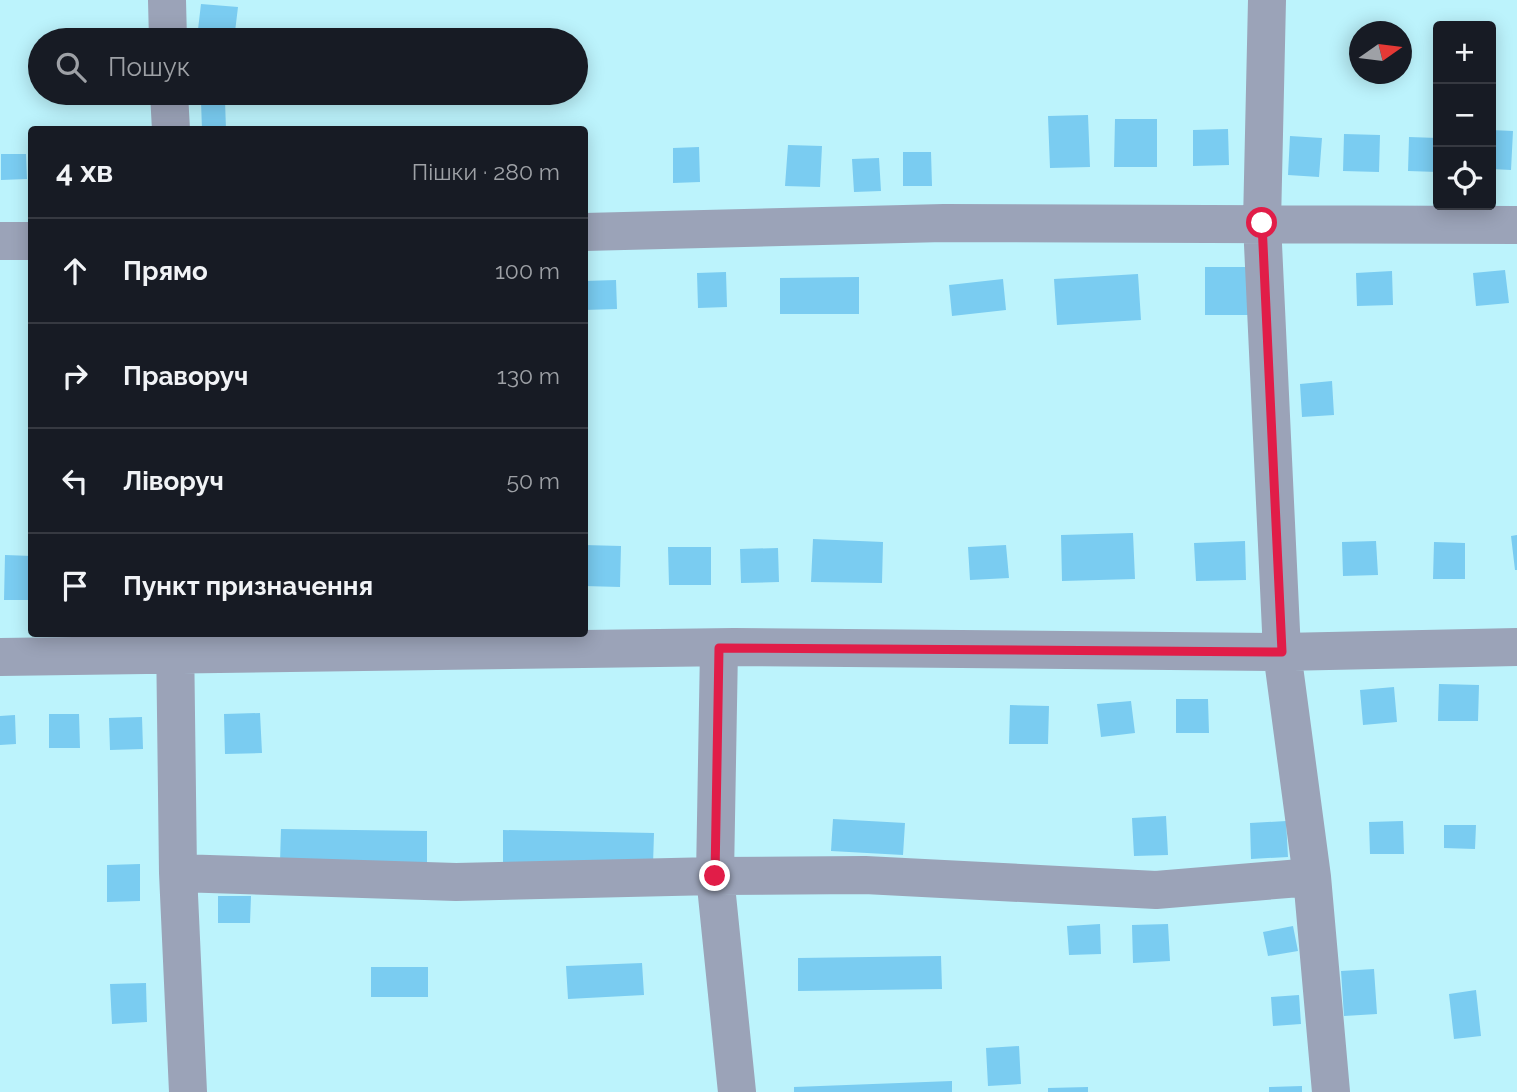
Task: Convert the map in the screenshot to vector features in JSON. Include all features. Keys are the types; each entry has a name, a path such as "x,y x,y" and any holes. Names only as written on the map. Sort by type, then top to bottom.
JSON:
{"street":[{"path":"167,0 168,28"},
{"path":"1267,0 1262,223 1282,652 1312,877 1331,1092"},
{"path":"170,105 171,126"},
{"path":"588,232 944,223 1517,225"},
{"path":"0,241 28,241"},
{"path":"0,657 174,644 1282,652 1517,647"},
{"path":"174,644 178,873 188,1092"},
{"path":"719,648 715,876 737,1092"},
{"path":"178,873 456,882 865,875 1156,890 1312,877"}],"building":[{"path":"201,4 238,7 235,28 198,28"},
{"path":"201,105 225,105 226,126 202,126"},
{"path":"1088,115 1090,167 1050,168 1048,116"},
{"path":"1115,119 1157,119 1157,167 1114,167"},
{"path":"1228,129 1229,165 1193,166 1193,130"},
{"path":"1496,130 1513,131 1511,170 1496,169"},
{"path":"1344,134 1380,135 1379,172 1343,171"},
{"path":"1290,136 1322,138 1319,177 1288,175"},
{"path":"1409,137 1433,138 1433,172 1408,171"},
{"path":"788,145 822,146 820,187 785,186"},
{"path":"699,147 700,182 673,183 673,148"},
{"path":"903,152 931,152 932,186 903,186"},
{"path":"1,154 26,154 27,179 1,180"},
{"path":"879,158 881,191 854,192 852,159"},
{"path":"1205,267 1249,267 1249,315 1205,315"},
{"path":"1505,270 1509,303 1476,306 1473,273"},
{"path":"1392,271 1393,305 1357,306 1356,273"},
{"path":"726,272 727,307 698,308 697,273"},
{"path":"1138,274 1141,320 1057,325 1054,279"},
{"path":"859,277 859,314 780,314 780,278"},
{"path":"1003,279 1006,310 952,316 949,285"},
{"path":"616,280 617,309 588,310 588,281"},
{"path":"1332,381 1334,415 1302,417 1300,384"},
{"path":"1133,533 1135,579 1062,581 1061,535"},
{"path":"1517,535 1517,570 1515,570 1511,536"},
{"path":"813,539 883,542 882,583 811,582"},
{"path":"1245,541 1246,580 1196,581 1194,543"},
{"path":"1376,541 1378,575 1343,576 1342,542"},
{"path":"1434,542 1465,543 1465,579 1433,579"},
{"path":"588,545 621,546 620,587 588,586"},
{"path":"1006,545 1009,578 970,580 968,547"},
{"path":"668,547 711,547 711,585 669,585"},
{"path":"778,548 779,582 741,583 740,549"},
{"path":"5,555 28,556 28,600 4,600"},
{"path":"1439,684 1479,685 1478,721 1438,721"},
{"path":"1394,687 1397,722 1363,725 1360,690"},
{"path":"1176,699 1208,699 1209,733 1176,733"},
{"path":"1131,701 1135,733 1101,737 1097,704"},
{"path":"1010,705 1049,706 1048,744 1009,744"},
{"path":"260,713 262,753 225,754 224,714"},
{"path":"49,714 79,714 80,748 49,748"},
{"path":"15,715 16,744 0,745 0,716"},
{"path":"142,717 143,749 110,750 109,718"},
{"path":"1166,816 1168,855 1134,856 1132,818"},
{"path":"833,819 905,823 903,855 831,851"},
{"path":"1286,821 1288,857 1251,859 1250,823"},
{"path":"1403,821 1404,854 1370,854 1369,822"},
{"path":"1444,825 1476,825 1475,849 1444,848"},
{"path":"281,829 427,831 427,864 280,862"},
{"path":"503,830 654,833 653,865 503,862"},
{"path":"140,864 140,901 107,902 107,865"},
{"path":"218,896 251,896 250,923 218,923"},
{"path":"1100,924 1101,954 1069,955 1067,926"},
{"path":"1168,924 1170,961 1133,963 1132,925"},
{"path":"1293,926 1298,951 1268,956 1263,932"},
{"path":"941,956 942,989 798,991 798,958"},
{"path":"642,963 644,995 568,999 566,966"},
{"path":"371,967 428,967 428,997 371,997"},
{"path":"1374,969 1377,1014 1344,1016 1341,971"},
{"path":"146,983 147,1022 112,1024 110,984"},
{"path":"1476,990 1481,1036 1454,1039 1449,994"},
{"path":"1299,995 1301,1024 1273,1026 1271,997"},
{"path":"1019,1046 1021,1084 988,1086 986,1048"},
{"path":"952,1081 952,1092 794,1092 794,1087"},
{"path":"1302,1086 1302,1092 1269,1092 1269,1087"},
{"path":"1088,1087 1088,1092 1048,1092 1048,1088"}],"route":[{"path":"715,876 719,648 1282,652 1262,223"}]}
